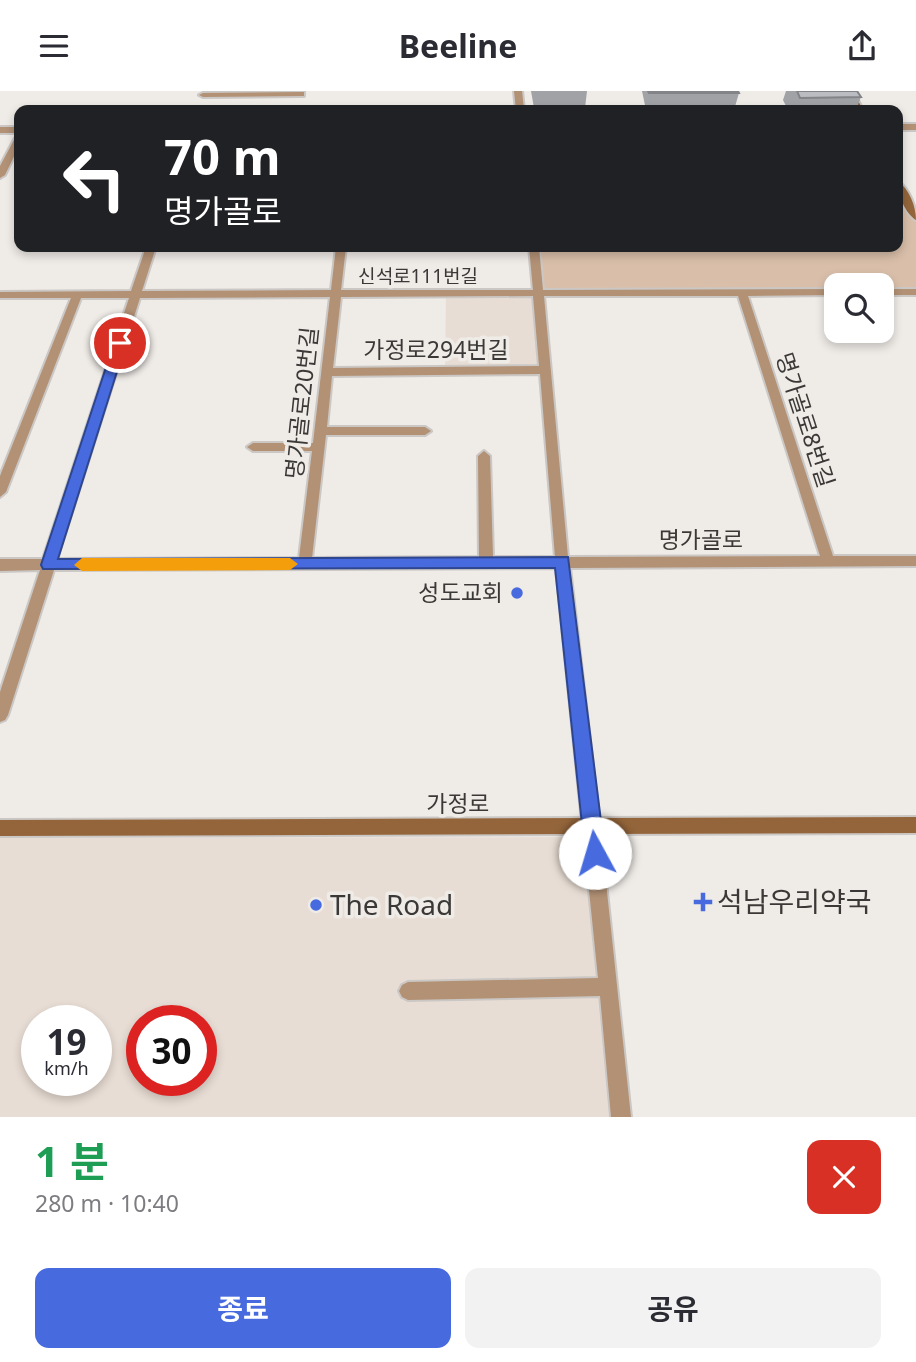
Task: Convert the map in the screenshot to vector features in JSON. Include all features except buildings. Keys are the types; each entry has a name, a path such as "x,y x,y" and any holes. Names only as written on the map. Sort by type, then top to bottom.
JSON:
{"street":[{"path":"202,96 301,94"},
{"path":"0,175 14,148"},
{"path":"903,193 916,217"},
{"path":"0,715 149,252"},
{"name":"명가골로20번길","path":"305,564 340,252"},
{"path":"535,252 562,561 621,1117"},
{"name":"명가골로8번길","path":"742,292 828,561"},
{"name":"신석로111번길","path":"0,295 824,292"},
{"path":"894,292 916,292"},
{"path":"0,492 77,295"},
{"name":"가정로294번길","path":"326,372 546,370"},
{"path":"320,431 425,431"},
{"path":"253,447 318,447"},
{"path":"484,456 486,563"},
{"name":"명가골로","path":"0,565 916,561"},
{"name":"가정로","path":"0,828 916,825"},
{"path":"408,991 608,987"}],"shaded area":[{"path":"903,193 916,217 916,292 894,292 894,273 824,273 824,292 539,293 535,252 903,252"},
{"path":"446,293 539,293 546,370 445,371"},
{"path":"583,837 609,1117 0,1117 0,838"}],"slow traffic":[{"path":"82,565 290,564"}],"place":[{"name":"성도교회","path":"517,593"},
{"name":"석남우리약국","path":"703,902"},
{"name":"The Road","path":"316,905"}],"route":[{"path":"120,343 48,565 562,561 595,853"}]}
